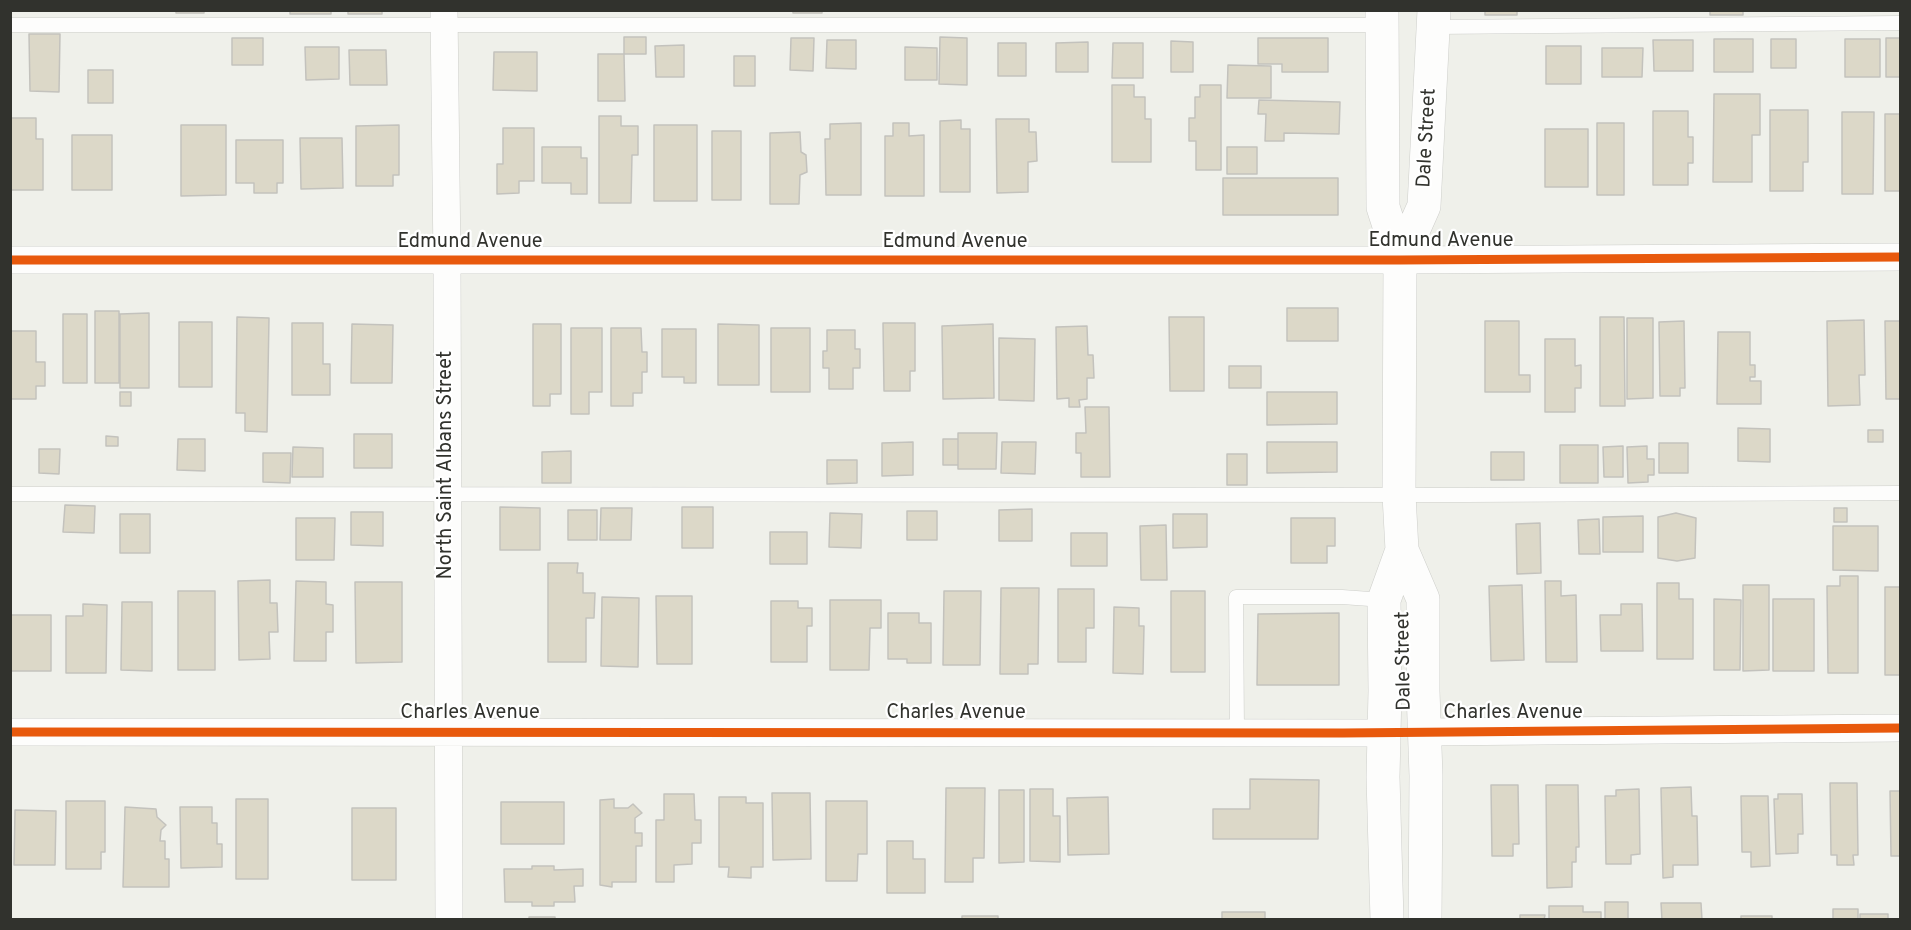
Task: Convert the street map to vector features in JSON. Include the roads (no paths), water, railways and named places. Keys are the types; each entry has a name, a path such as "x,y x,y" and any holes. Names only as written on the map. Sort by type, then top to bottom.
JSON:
{"main road":[{"name":"Dale Street","path":"1382,18 1383,207 1400,260 1399,495 1402,550 1423,599 1427,894 1425,920"},
{"name":"Dale Street","path":"1400,260 1424,206 1434,19"},
{"name":"Dale Street","path":"1387,920 1383,733 1384,600 1402,550"}],"street":[{"name":"North Saint Albans Street","path":"444,18 447,261 448,920"},
{"name":"Edmund Avenue","path":"10,260 1400,260 1900,256"},
{"name":"Charles Avenue","path":"1424,732 1900,728"},
{"name":"Charles Avenue","path":"10,732 1383,733"}],"lane":[{"path":"10,25 444,18 1382,18"},
{"path":"1434,19 1900,23"},
{"path":"10,494 1900,493"},
{"path":"1237,732 1236,597 1342,597 1384,600"}]}
